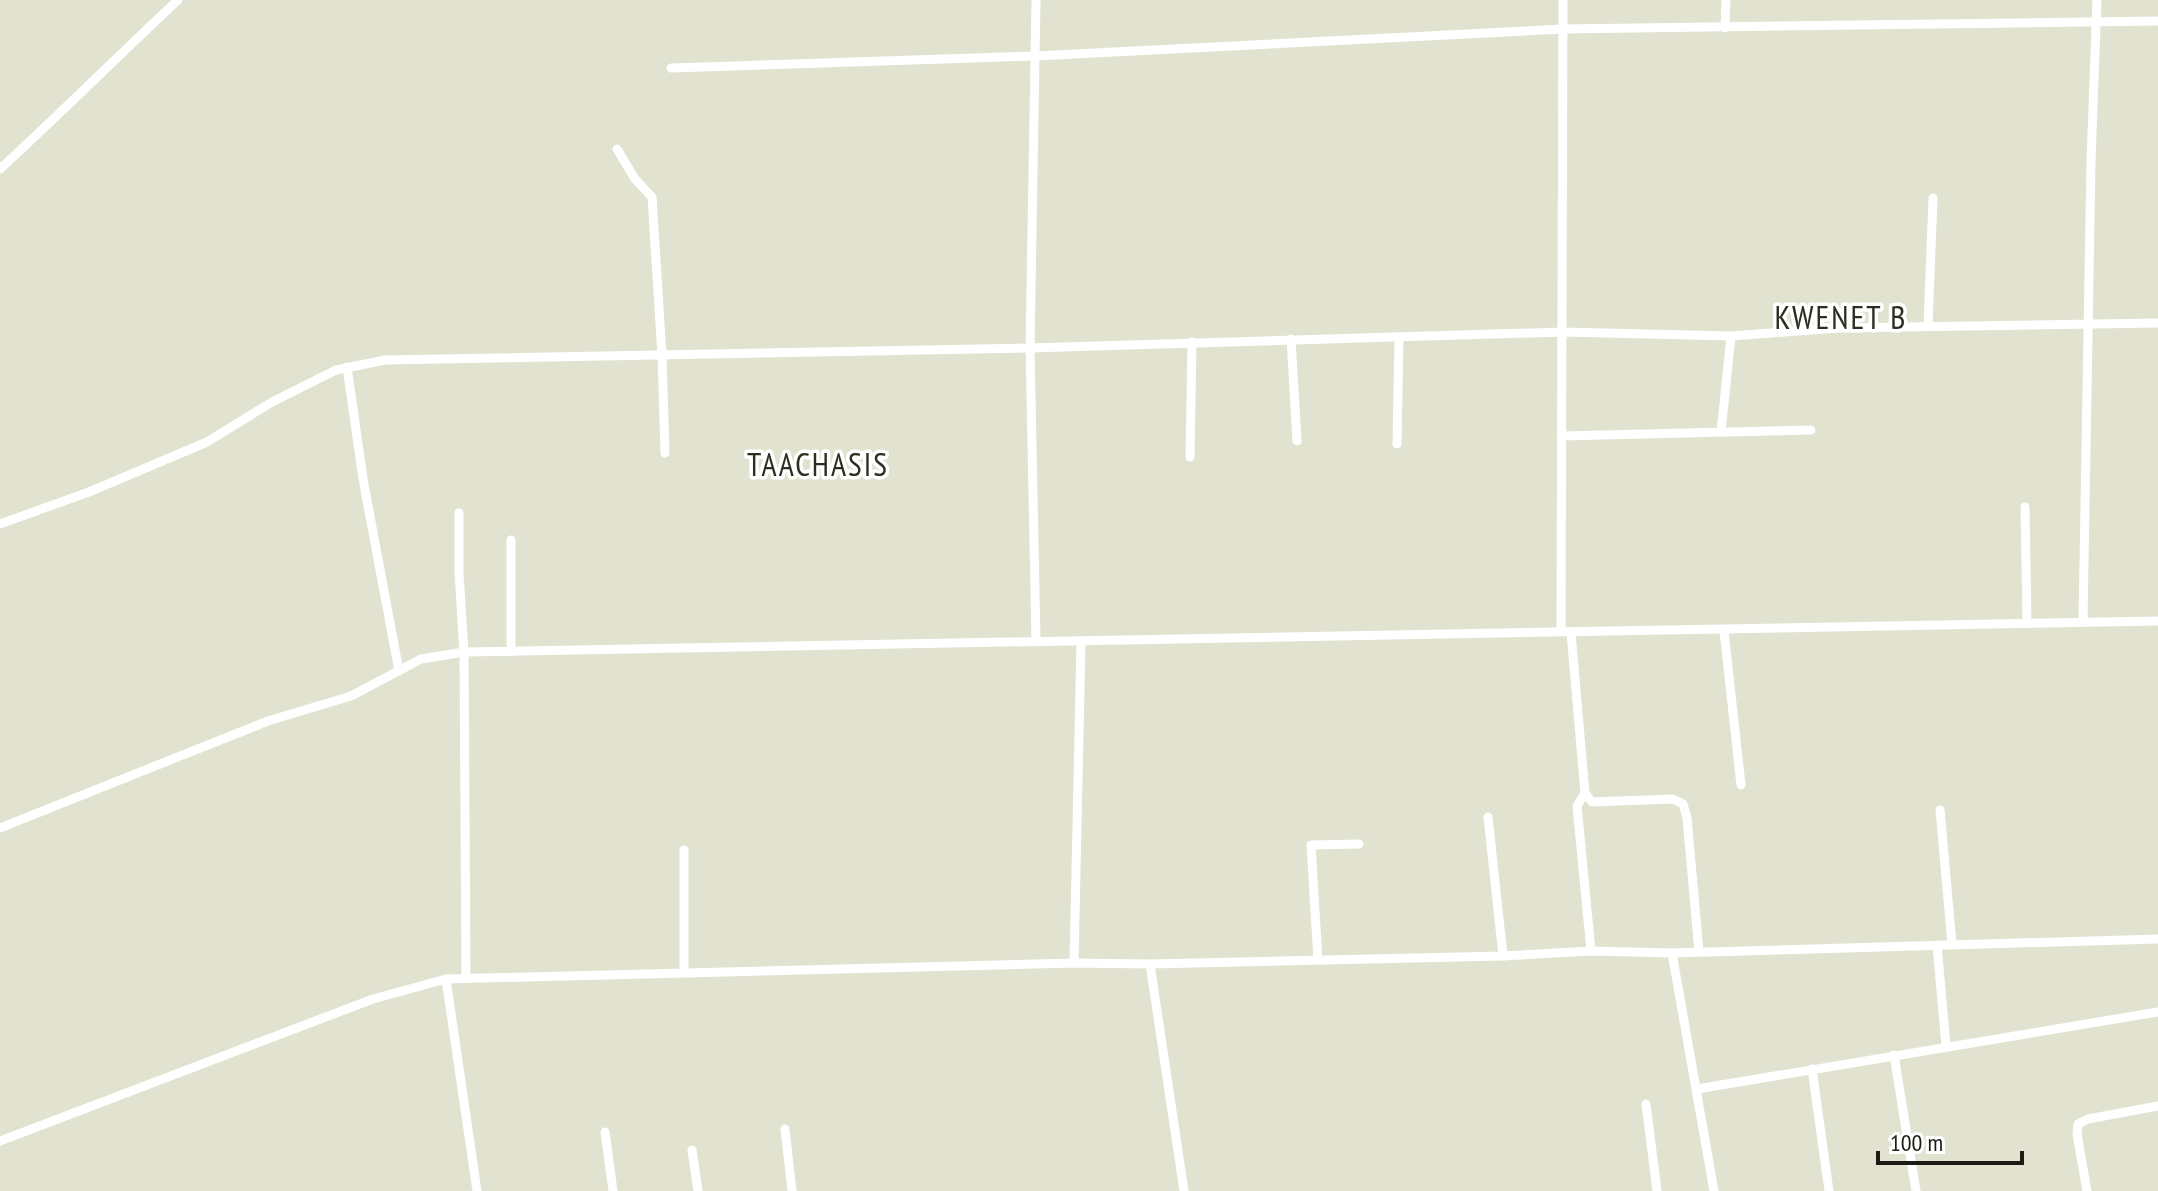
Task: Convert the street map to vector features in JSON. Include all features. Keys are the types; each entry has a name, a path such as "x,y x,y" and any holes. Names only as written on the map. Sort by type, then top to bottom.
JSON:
{"street":[{"path":"0,169 178,0"},
{"path":"1036,0 1030,348 1036,641"},
{"path":"1563,0 1561,436 1566,632 1585,793 1592,802 1673,799 1683,804 1687,818 1699,952"},
{"path":"1725,28 1726,0"},
{"path":"2083,621 2097,0"},
{"path":"671,68 1035,56 1563,29 2158,21"},
{"path":"617,149 635,179 652,197 665,453"},
{"path":"1928,326 1933,198"},
{"path":"0,524 89,492 207,442 272,402 347,367 408,358 1030,348 1563,332 1731,336 1838,328 2158,323"},
{"path":"1721,432 1731,336"},
{"path":"1397,444 1399,337"},
{"path":"1291,339 1297,441"},
{"path":"1190,457 1192,342"},
{"path":"347,367 363,479 399,671"},
{"path":"1561,436 1811,430"},
{"path":"2025,507 2027,623"},
{"path":"459,513 464,652 466,978"},
{"path":"511,540 511,652"},
{"path":"0,828 268,721 351,696 421,659 464,652 2158,621"},
{"path":"1724,631 1741,785"},
{"path":"1074,963 1081,642"},
{"path":"1585,793 1577,806 1591,951"},
{"path":"1940,810 1952,944"},
{"path":"1488,817 1503,956"},
{"path":"1318,960 1311,845 1359,844"},
{"path":"684,850 684,972"},
{"path":"0,1141 373,999 446,979 1503,956 1591,951 1672,953 2158,939"},
{"path":"1937,945 1946,1046"},
{"path":"1672,953 1714,1191"},
{"path":"1150,964 1184,1191"},
{"path":"446,979 477,1191"},
{"path":"1697,1089 2158,1012"},
{"path":"1894,1055 1916,1191"},
{"path":"1812,1069 1829,1191"},
{"path":"1646,1104 1657,1191"},
{"path":"2087,1191 2078,1124 2088,1119 2158,1106"},
{"path":"785,1129 792,1191"},
{"path":"605,1132 613,1191"},
{"path":"692,1150 698,1191"}],"district":[{"name":"KWENET B","path":"1841,317"},
{"name":"TAACHASIS","path":"818,464"}]}
